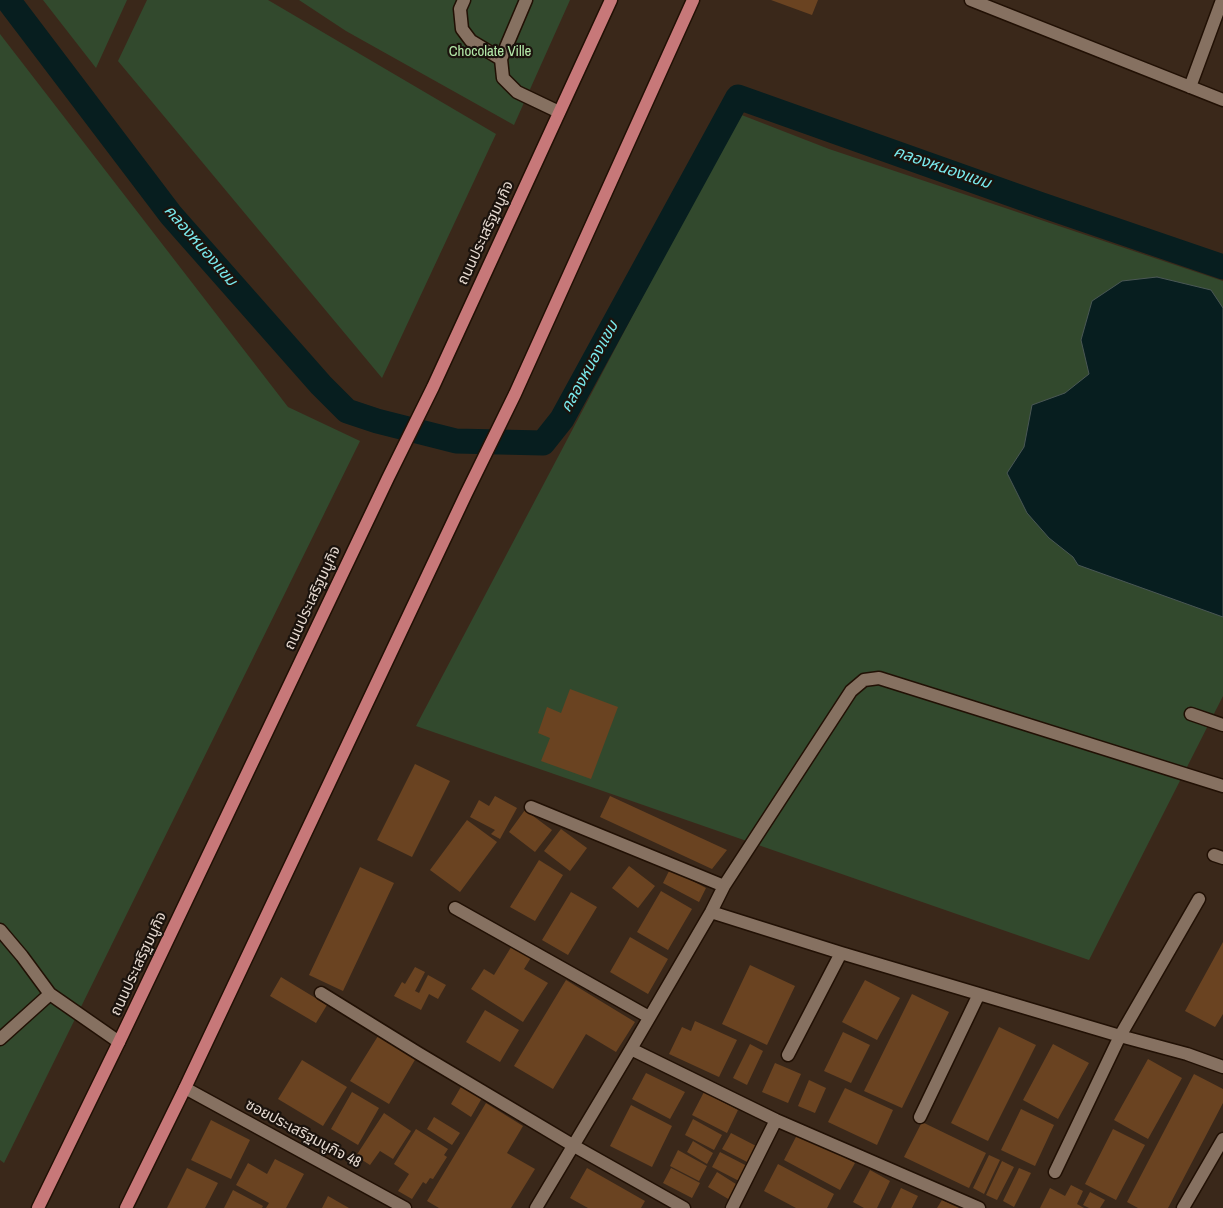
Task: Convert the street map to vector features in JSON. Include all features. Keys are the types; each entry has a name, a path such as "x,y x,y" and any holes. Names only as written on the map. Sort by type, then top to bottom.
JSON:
{"main road":[{"name":"ถนนประเสริฐมนูกิจ","path":"38,1208 433,387 611,0"},
{"path":"126,1208 515,394 694,0"}],"street":[{"path":"464,0 460,9 462,29 470,41 500,58"},
{"path":"526,0 500,58 504,78 517,92 559,112"},
{"path":"971,0 1223,100"},
{"path":"1190,87 1222,0"},
{"path":"536,1208 711,912 724,886 851,691 864,680 879,678 1222,782"},
{"path":"1191,714 1223,725"},
{"path":"531,807 724,886"},
{"path":"1055,1172 1120,1036 1199,899"},
{"path":"455,908 649,1017"},
{"path":"711,912 841,953 1223,1066"},
{"path":"0,930 50,994 119,1042"},
{"path":"788,1055 841,953"},
{"path":"321,993 574,1146 684,1208"},
{"path":"0,1040 50,994"},
{"path":"920,1118 979,994"},
{"path":"631,1049 776,1120 979,1208"},
{"name":"ซอยประเสริฐมนูกิจ 48","path":"185,1088 405,1208"},
{"path":"732,1208 776,1120"},
{"path":"1183,1208 1223,1139"}],"green space":[{"path":"43,0 127,0 96,68"},
{"path":"147,0 268,0 496,134 382,378 118,61"},
{"name":"Chocolate Ville","path":"299,0 570,0 514,125 346,31"},
{"path":"0,34 288,407 360,441 4,1163 0,1160"},
{"path":"739,114 829,149 1223,281 1223,696 1089,960 416,726"}],"water":[{"path":"1157,277 1211,290 1223,308 1223,617 1078,565 1073,557 1049,538 1027,513 1007,473 1024,447 1032,405 1065,393 1089,374 1081,340 1092,301 1122,281"}],"building":[{"path":"771,0 818,0 812,15"},
{"path":"570,689 618,707 591,779 541,761 550,738 538,733 547,707 561,713"},
{"path":"415,764 450,781 412,857 377,840"},
{"path":"495,796 517,808 500,839 491,834 495,830 470,817 479,800 489,806"},
{"path":"610,796 727,850 712,869 600,817"},
{"path":"525,810 552,830 535,852 509,832"},
{"path":"467,820 497,842 460,892 430,870"},
{"path":"561,829 587,848 570,871 544,851"},
{"path":"539,860 563,875 535,921 510,907"},
{"path":"629,866 655,886 638,908 612,888"},
{"path":"360,867 394,883 343,991 309,975"},
{"path":"670,869 706,888 699,902 663,883"},
{"path":"661,891 692,909 668,950 637,932"},
{"path":"571,892 597,907 568,955 542,940"},
{"path":"630,937 668,959 648,994 610,972"},
{"path":"1223,942 1223,1014 1215,1027 1185,1011"},
{"path":"513,944 532,956 524,969 548,983 523,1022 471,989 484,969 494,975"},
{"path":"750,965 795,986 767,1045 722,1024"},
{"path":"415,967 425,972 415,991 419,993 428,975 446,985 438,999 429,994 421,1010 394,996 402,982 405,984"},
{"path":"281,977 327,1005 316,1023 270,996"},
{"path":"566,980 635,1022 616,1052 586,1034 553,1089 514,1066"},
{"path":"865,980 900,998 877,1040 842,1022"},
{"path":"912,994 949,1012 902,1108 864,1091"},
{"path":"485,1010 519,1030 500,1062 466,1042"},
{"path":"695,1021 737,1040 719,1077 669,1054 682,1027 691,1031"},
{"path":"999,1027 1036,1045 988,1141 951,1123"},
{"path":"843,1032 870,1045 851,1083 824,1071"},
{"path":"378,1036 416,1058 389,1104 350,1081"},
{"path":"750,1044 763,1051 747,1085 733,1078"},
{"path":"1053,1044 1089,1063 1058,1119 1023,1100"},
{"path":"1148,1059 1182,1078 1148,1139 1114,1120"},
{"path":"302,1060 347,1087 323,1126 278,1099"},
{"path":"775,1063 801,1074 788,1103 762,1092"},
{"path":"646,1073 685,1092 670,1119 632,1099"},
{"path":"1194,1074 1223,1089 1223,1103 1168,1208 1138,1208 1127,1202"},
{"path":"809,1080 826,1088 815,1113 798,1106"},
{"path":"462,1085 482,1098 471,1117 451,1104"},
{"path":"845,1088 893,1110 877,1145 828,1122"},
{"path":"352,1092 379,1108 358,1145 331,1129"},
{"path":"704,1092 738,1110 727,1133 692,1115"},
{"path":"486,1103 523,1126 507,1153 535,1169 511,1208 439,1208 427,1201"},
{"path":"631,1105 672,1126 652,1167 610,1146"},
{"path":"1021,1109 1054,1125 1035,1166 1001,1150"},
{"path":"384,1113 411,1131 393,1159 380,1151 370,1165 356,1156"},
{"path":"434,1117 460,1133 452,1145 427,1129"},
{"path":"693,1119 722,1135 714,1150 685,1135"},
{"path":"211,1120 250,1140 231,1179 191,1160"},
{"path":"922,1122 986,1153 969,1188 904,1157"},
{"path":"416,1129 448,1149 444,1155 447,1157 433,1179 430,1178 426,1184 423,1182 412,1199 398,1191 409,1174 394,1164"},
{"path":"1113,1129 1145,1145 1116,1200 1085,1184"},
{"path":"731,1133 760,1148 751,1164 722,1149"},
{"path":"798,1133 855,1163 840,1190 784,1160"},
{"path":"693,1141 713,1153 707,1164 687,1152"},
{"path":"678,1150 707,1166 699,1181 670,1166"},
{"path":"720,1152 749,1167 741,1182 712,1167"},
{"path":"989,1155 1000,1160 984,1194 973,1188"},
{"path":"275,1159 304,1174 286,1208 266,1208 269,1203 236,1185 248,1163 267,1174"},
{"path":"1002,1161 1014,1167 997,1200 986,1195"},
{"path":"778,1164 834,1194 827,1208 796,1208 764,1191"},
{"path":"187,1168 218,1183 205,1208 167,1208"},
{"path":"587,1168 645,1201 641,1208 588,1208 570,1198"},
{"path":"671,1168 700,1183 692,1198 663,1183"},
{"path":"1019,1168 1031,1173 1014,1207 1003,1201"},
{"path":"870,1170 890,1181 877,1208 864,1208 853,1202"},
{"path":"717,1172 739,1186 730,1200 708,1187"},
{"path":"1071,1185 1083,1191 1077,1204 1084,1208 1040,1208 1050,1188 1065,1196"},
{"path":"901,1188 918,1196 912,1208 891,1208"},
{"path":"233,1190 263,1206 262,1208 224,1208"},
{"path":"1090,1192 1105,1200 1100,1208 1089,1208 1083,1205"},
{"path":"328,1196 349,1208 322,1208"},
{"path":"942,1200 959,1208 937,1208"}],"waterway":[{"name":"คลองหนองแขม","path":"8,0 171,215 321,385 347,411 377,421 456,441 543,443 562,419 738,97 1223,267"}]}
